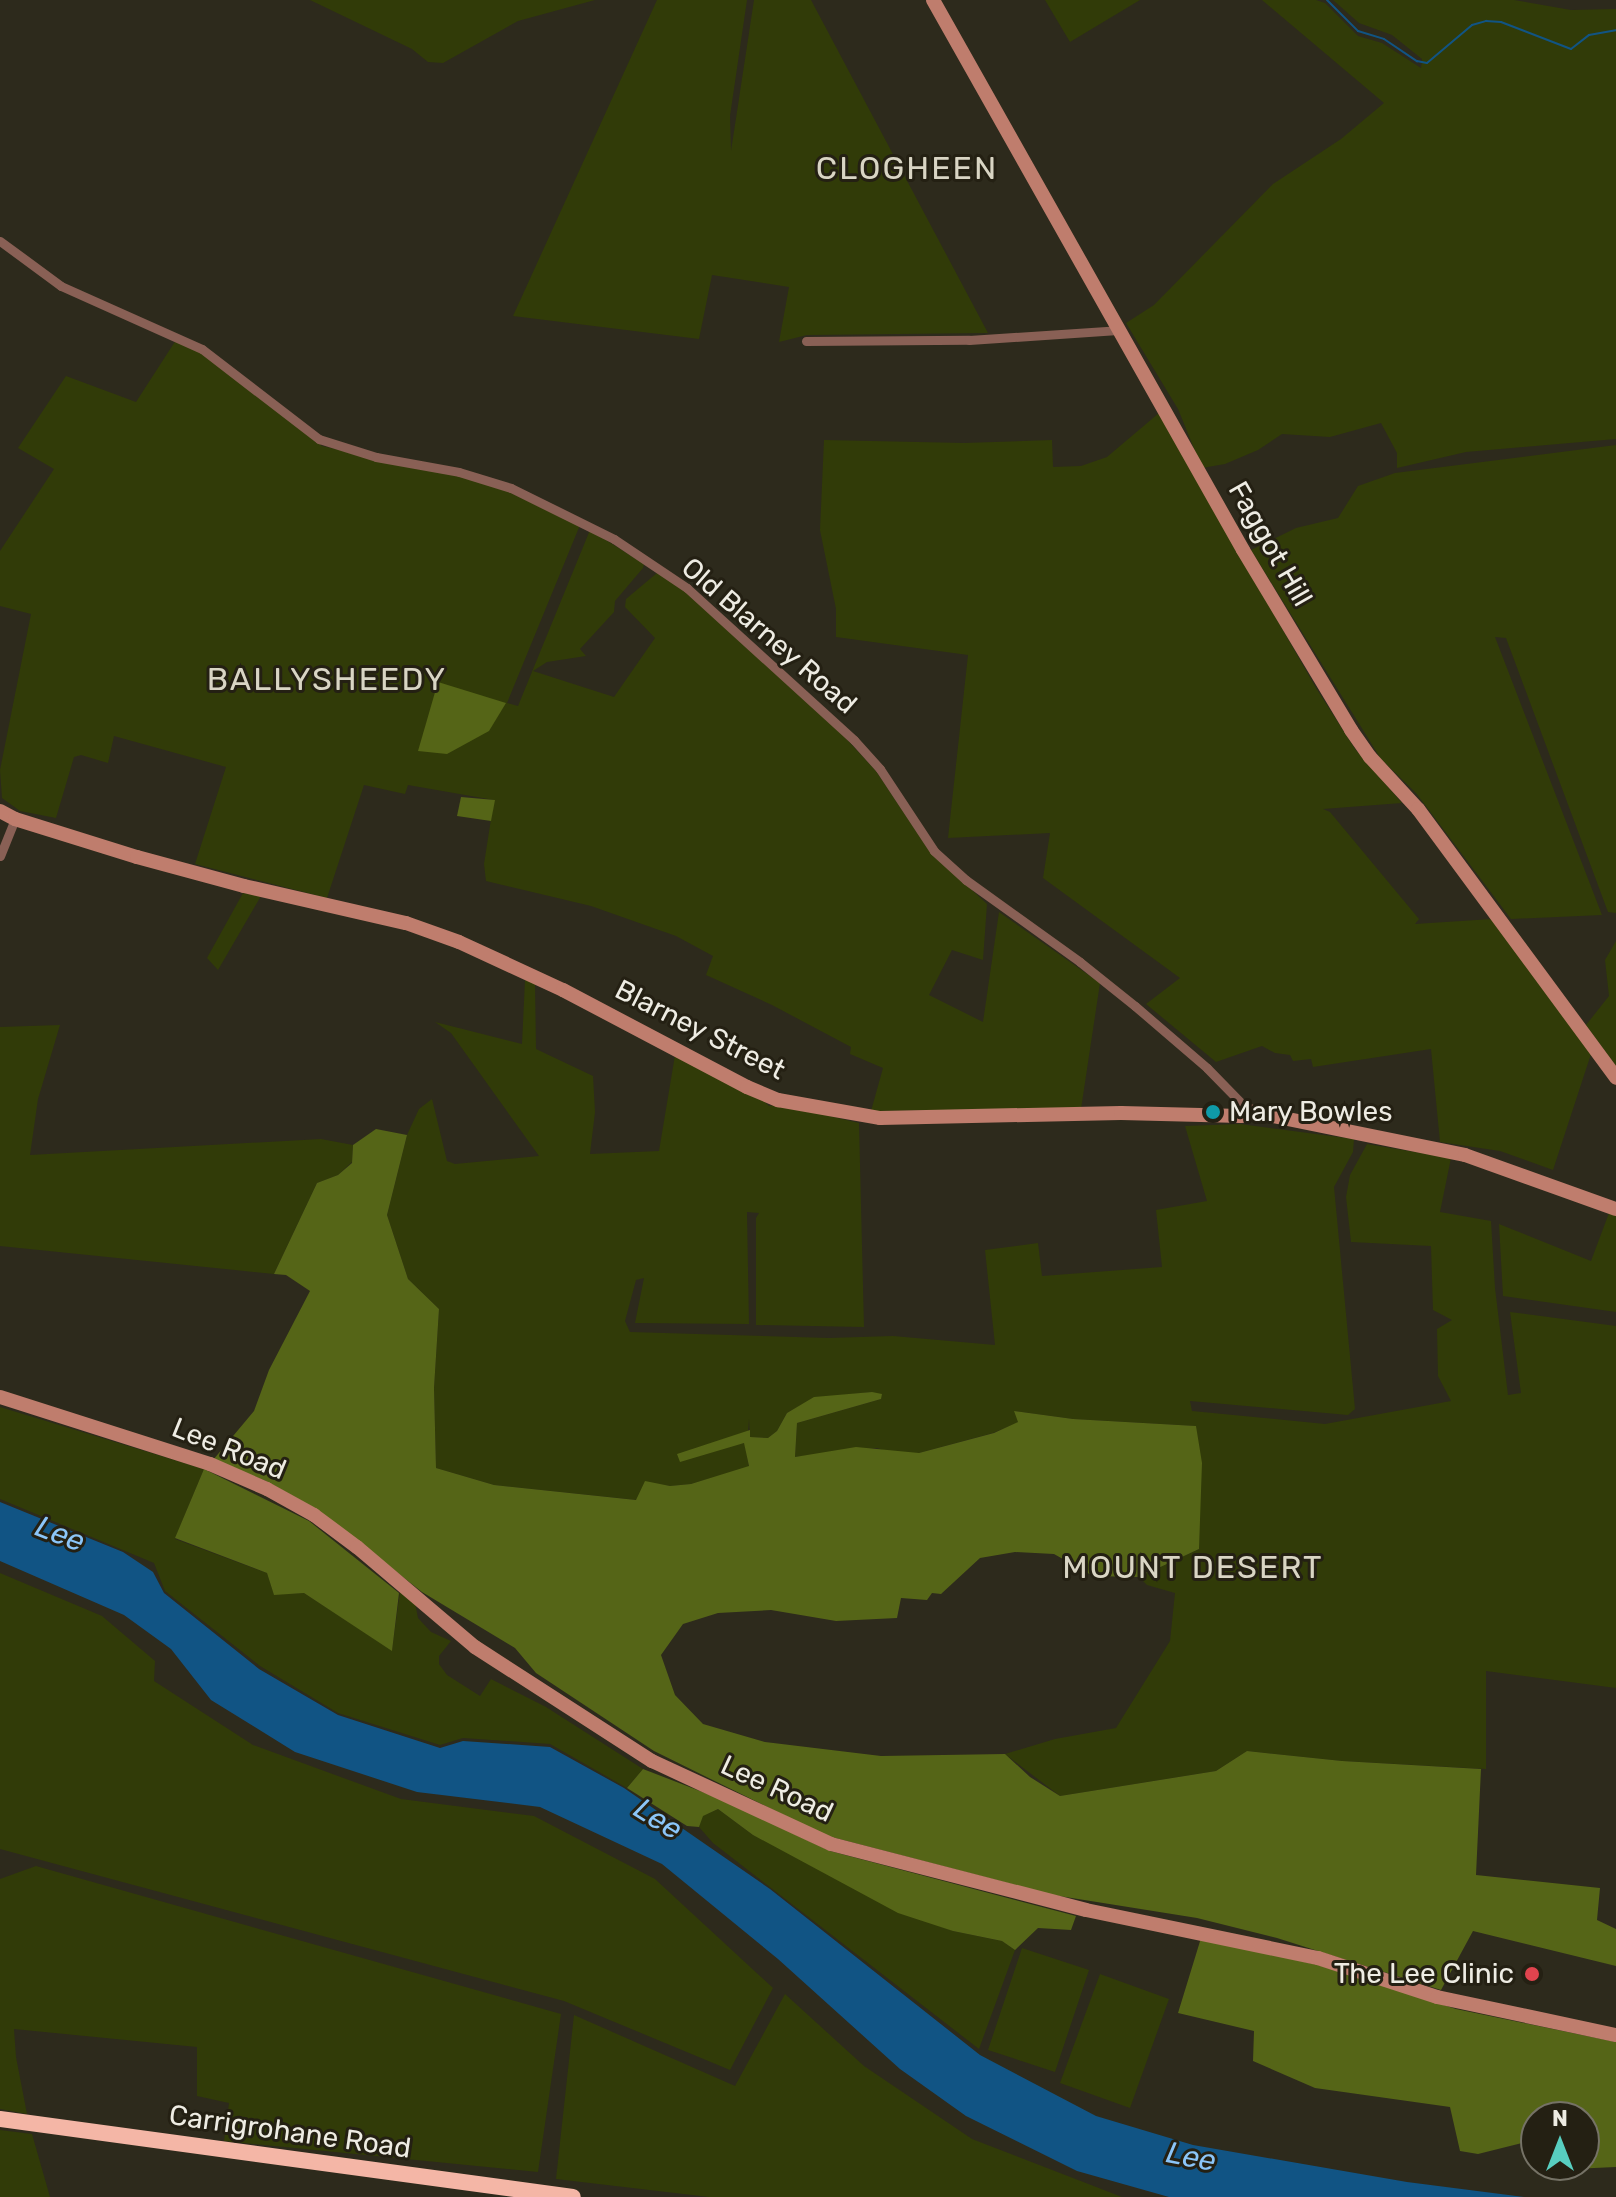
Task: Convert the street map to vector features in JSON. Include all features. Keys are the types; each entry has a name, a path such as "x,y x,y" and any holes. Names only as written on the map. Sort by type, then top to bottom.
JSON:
{"highway":[{"name":"Carrigrohane Road","path":"0,2119 537,2195 573,2197"}],"street":[{"name":"Faggot Hill","path":"933,0 1118,330 1351,730 1370,757 1418,809 1616,1078"},
{"name":"Old Blarney Road","path":"0,241 61,286 202,349 319,439 376,457 459,472 511,488 614,539 687,588 854,740 880,769 934,851 966,880 1080,962 1135,1006 1207,1068 1249,1111"},
{"path":"806,341 969,340 1118,330"},
{"name":"Blarney Street","path":"0,811 15,819 153,862 406,923 459,942 557,987 747,1087 816,1109 880,1118 1121,1113 1241,1116 1249,1111 1465,1155 1616,1209"},
{"path":"0,856 15,819"},
{"name":"Lee Road","path":"0,1397 210,1464 267,1489 314,1515 357,1547 475,1647 652,1761 831,1844 1086,1910 1318,1958 1437,1997 1616,2035"}],"green space":[{"path":"310,0 595,0 518,21 443,63 428,62 412,49"},
{"path":"657,0 747,0 730,116 731,151 754,0 811,0 988,333 807,335 779,342 789,287 712,275 699,339 513,316"},
{"path":"1045,0 1140,0 1070,42"},
{"path":"1262,0 1316,0 1325,3 1358,36 1382,43 1421,68 1422,59 1392,35 1359,23 1333,0 1514,0 1571,10 1616,9 1616,439 1466,452 1397,468 1397,453 1381,423 1330,437 1282,434 1258,450 1225,464 1202,468 1178,409 1126,323 1154,305 1273,184 1341,139 1384,103"},
{"path":"176,340 199,351 322,446 463,477 504,490 580,525 507,703 518,706 590,530 644,564 643,568 615,601 614,612 580,649 586,656 547,662 533,671 614,697 655,638 625,607 626,599 657,573 690,594 839,731 876,771 928,849 987,904 983,960 952,950 929,995 983,1022 999,912 1100,983 1081,1109 871,1111 883,1068 850,1054 851,1047 772,1005 706,975 713,956 676,936 591,906 486,881 484,864 494,800 408,785 405,794 364,785 327,898 195,864 226,767 114,736 108,763 81,755 74,757 56,818 20,811 2,798 0,770 31,614 0,606 0,551 54,469 18,448 66,376 136,402"},
{"path":"1159,413 1316,688 1355,749 1402,803 1323,809 1330,812 1419,919 1415,924 1492,919 1591,1054 1553,1170 1500,1151 1440,1142 1431,1049 1313,1067 1311,1059 1293,1061 1290,1055 1275,1053 1262,1046 1216,1062 1146,1004 1180,978 1043,878 1050,833 948,838 968,655 836,637 836,609 820,530 824,440 964,443 1052,440 1053,467 1081,466 1107,457"},
{"path":"1616,445 1616,913 1608,912 1506,638 1495,637 1602,915 1511,919 1416,793 1381,759 1251,550 1296,528 1338,518 1358,486 1395,473"},
{"path":"438,682 506,703 489,731 447,754 418,751"},
{"path":"461,797 495,800 491,821 457,816"},
{"path":"243,893 261,896 218,970 207,958"},
{"path":"1616,941 1616,1066 1586,1025 1609,996 1605,960"},
{"path":"525,980 535,983 536,1049 593,1076 595,1112 590,1154 659,1151 675,1055 761,1098 769,1106 779,1104 859,1123 864,1327 756,1325 756,1218 759,1213 747,1212 749,1324 635,1323 644,1278 636,1280 625,1321 630,1332 829,1338 893,1336 995,1345 985,1250 1038,1243 1042,1276 1162,1267 1156,1210 1207,1201 1185,1126 1240,1124 1354,1139 1353,1152 1334,1187 1355,1409 1348,1415 1190,1401 1192,1411 1325,1424 1451,1401 1438,1376 1437,1329 1452,1320 1433,1310 1431,1246 1351,1242 1346,1197 1350,1175 1367,1144 1451,1158 1440,1212 1491,1221 1495,1288 1508,1395 1521,1393 1510,1312 1616,1326 1616,1688 1486,1671 1486,1769 1342,1761 1247,1751 1216,1771 1060,1796 1005,1754 1055,1739 1116,1728 1170,1641 1175,1593 1147,1585 1139,1577 1199,1549 1196,1426 1073,1419 1015,1411 1019,1422 993,1433 919,1453 891,1453 877,1448 795,1457 797,1423 881,1399 872,1392 814,1398 787,1413 777,1431 768,1438 750,1437 749,1419 748,1433 692,1449 745,1443 749,1467 691,1484 670,1486 645,1482 637,1500 494,1485 436,1468 434,1388 439,1309 408,1279 387,1215 407,1135 419,1109 432,1099 447,1161 455,1164 539,1156 451,1033 435,1022 522,1044"},
{"path":"60,1025 38,1099 30,1155 321,1139 353,1145 352,1162 338,1175 317,1183 274,1274 0,1246 0,1027"},
{"path":"376,1129 407,1135 387,1215 408,1279 439,1309 434,1388 436,1468 494,1485 636,1500 645,1481 670,1486 691,1484 749,1466 744,1443 680,1462 677,1454 750,1430 750,1437 768,1438 777,1431 787,1413 814,1397 872,1392 882,1394 881,1399 797,1423 795,1457 856,1447 919,1453 994,1433 1018,1422 1014,1411 1073,1419 1196,1426 1202,1463 1199,1549 1139,1577 1093,1576 1054,1554 1015,1552 980,1558 941,1594 932,1593 927,1600 901,1598 897,1618 836,1621 771,1610 718,1613 683,1624 661,1655 675,1695 703,1724 765,1742 881,1756 1005,1754 1030,1777 1060,1796 1216,1771 1247,1751 1342,1761 1481,1769 1476,1875 1600,1888 1597,1920 1616,1929 1616,1966 1473,1931 1441,1990 1277,1938 1197,1918 1053,1895 824,1835 654,1751 536,1673 515,1648 422,1592 318,1510 266,1481 213,1460 254,1411 269,1370 310,1291 286,1275 274,1274 317,1183 338,1175 352,1163 353,1145"},
{"path":"1609,1213 1616,1216 1616,1312 1503,1296 1499,1224 1591,1261"},
{"path":"0,1407 204,1469 175,1539 267,1573 274,1594 304,1593 392,1650 400,1591 415,1603 418,1618 431,1632 451,1641 439,1656 439,1664 447,1675 480,1696 491,1679 546,1707 643,1769 627,1788 550,1744 463,1738 440,1745 338,1713 260,1666 165,1591 154,1563 0,1499"},
{"path":"204,1469 309,1521 399,1593 392,1651 304,1593 274,1595 267,1573 175,1538"},
{"path":"0,1573 102,1616 155,1661 154,1681 253,1745 401,1799 534,1816 655,1879 773,1988 730,2070 564,2001 0,1849"},
{"path":"643,1769 718,1798 830,1851 1076,1916 1071,1930 1038,1928 1015,1950 1002,1941 953,1931 898,1913 753,1835 718,1809 703,1816 699,1827 687,1826 627,1788"},
{"path":"718,1809 753,1835 953,1931 1002,1941 1015,1950 979,2049 713,1843 699,1827 702,1816"},
{"path":"36,1866 561,2014 538,2172 224,2141 229,2103 197,2096 197,2047 14,2029 27,2114 0,2109 0,1879"},
{"path":"1201,1938 1322,1966 1456,2009 1616,2042 1616,2167 1600,2168 1600,2101 1520,2101 1520,2144 1478,2154 1460,2151 1450,2107 1315,2088 1253,2061 1254,2031 1178,2013"},
{"path":"1022,1948 1089,1970 1055,2072 988,2050"},
{"path":"1100,1974 1169,1999 1130,2108 1060,2083"},
{"path":"785,1994 864,2066 972,2139 1122,2197 709,2197 556,2179 574,2015 735,2086"},
{"path":"0,2130 32,2134 50,2197 0,2197"}],"water":[{"name":"Lee","path":"0,1502 123,1552 153,1572 164,1593 259,1669 338,1715 440,1748 463,1741 550,1747 624,1788 770,1889 980,2055 1096,2116 1193,2145 1407,2182 1524,2197 1169,2197 1077,2171 966,2116 900,2069 778,1959 662,1864 540,1807 417,1792 295,1752 211,1700 171,1649 124,1615 0,1561"}],"waterway":[{"path":"1327,0 1358,31 1384,39 1417,61 1427,63 1472,25 1486,21 1501,22 1571,49 1589,35 1616,30"}],"place":[{"name":"Mary Bowles","path":"1213,1112"},
{"name":"The Lee Clinic","path":"1532,1974"}],"district":[{"name":"CLOGHEEN","path":"907,168"},
{"name":"BALLYSHEEDY","path":"327,679"},
{"name":"MOUNT DESERT","path":"1193,1567"}]}
